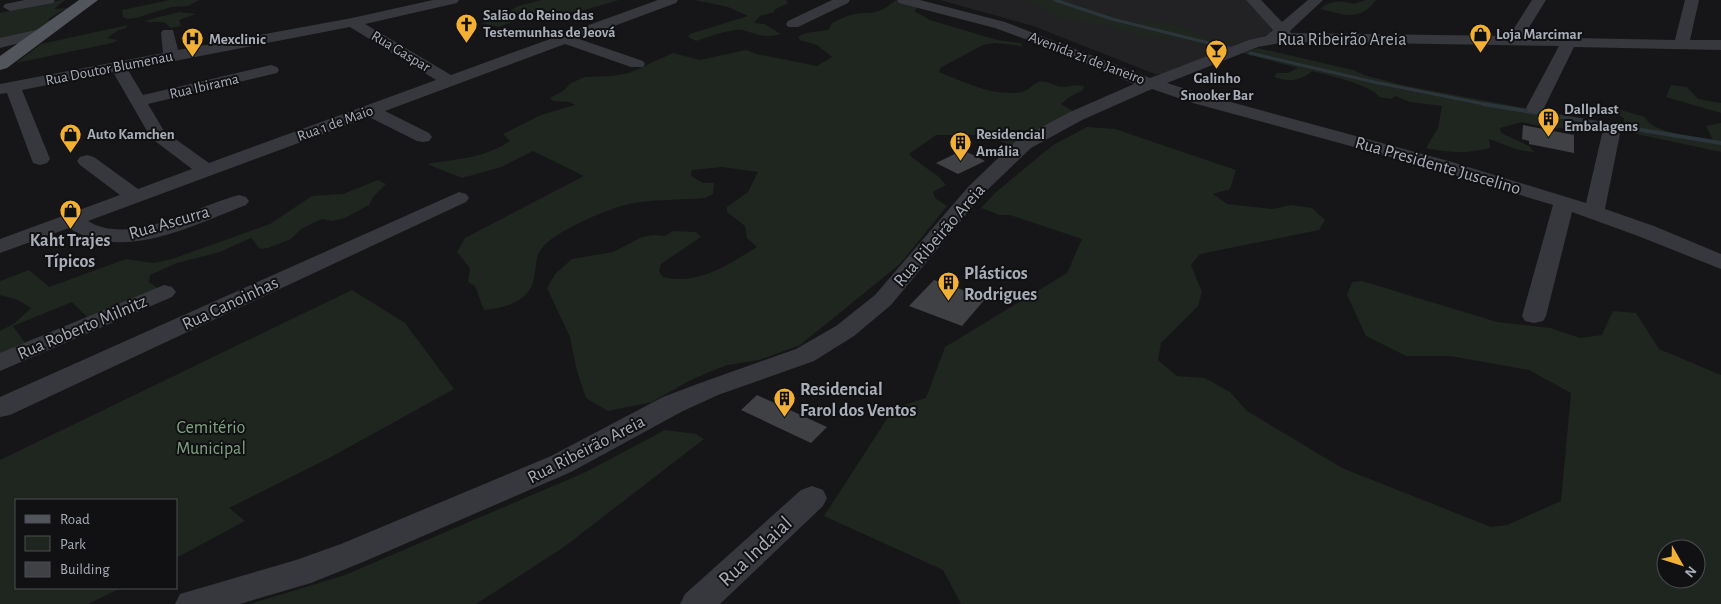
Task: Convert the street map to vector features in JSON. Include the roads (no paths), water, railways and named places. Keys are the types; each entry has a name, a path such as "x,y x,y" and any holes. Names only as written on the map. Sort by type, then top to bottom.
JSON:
{"main road":[{"path":"0,64 90,0"}],"street":[{"path":"10,7 48,0"},
{"name":"Rua Doutor Blumenau","path":"6,88 352,22 452,0"},
{"name":"Rua 1 de Maio","path":"0,246 671,0"},
{"path":"793,24 843,0"},
{"name":"Avenida 21 de Janeiro","path":"904,0 976,15"},
{"name":"Avenida 21 de Janeiro","path":"925,0 976,15 1137,80 1151,83"},
{"path":"1253,0 1278,36 1316,0"},
{"path":"1513,41 1539,0"},
{"path":"1681,44 1692,0"},
{"name":"Rua Gaspar","path":"352,22 449,81"},
{"path":"0,44 45,32"},
{"path":"168,33 171,56"},
{"name":"Rua Ribeirão Areia","path":"192,604 300,573 383,540 560,464 673,404 709,388 805,355 829,342 864,317 883,300 976,190 1024,144 1076,116 1151,83 1254,43 1278,36 1721,45"},
{"path":"564,39 637,64"},
{"path":"1535,108 1569,42"},
{"path":"118,67 156,134 206,170"},
{"name":"Rua Ibirama","path":"137,102 271,70"},
{"name":"Rua Presidente Juscelino","path":"1151,83 1199,100 1445,166 1564,202 1721,262"},
{"path":"6,88 40,159"},
{"path":"370,110 423,137"},
{"path":"1594,212 1611,134"},
{"path":"87,161 135,196"},
{"name":"Rua Canoinhas","path":"0,408 459,198"},
{"name":"Rua Ascurra","path":"71,220 96,234 106,236 134,235 239,201"},
{"path":"1534,316 1564,202"},
{"name":"Rua Roberto Milnitz","path":"0,363 164,292"},
{"name":"Rua Indaial","path":"698,604 812,498"}],"waterway":[{"path":"1055,0 1112,19 1229,48"},
{"path":"1250,53 1374,82 1489,105"},
{"path":"1483,104 1489,105"},
{"path":"1489,105 1721,143"}],"place":[{"name":"Salão do Reino das Testemunhas de Jeová","path":"467,43"},
{"name":"Loja Marcimar","path":"1480,53"},
{"name":"Mexclinic","path":"193,58"},
{"name":"Galinho Snooker Bar","path":"1217,69"},
{"name":"Dallplast Embalagens","path":"1548,137"},
{"name":"Auto Kamchen","path":"71,153"},
{"name":"Residencial Amália","path":"960,162"},
{"name":"Kaht Trajes Típicos","path":"70,229"},
{"name":"Plásticos Rodrigues","path":"948,302"},
{"name":"Residencial Farol dos Ventos","path":"784,418"}],"park label":[{"name":"Cemitério Municipal","path":"211,437"}]}
